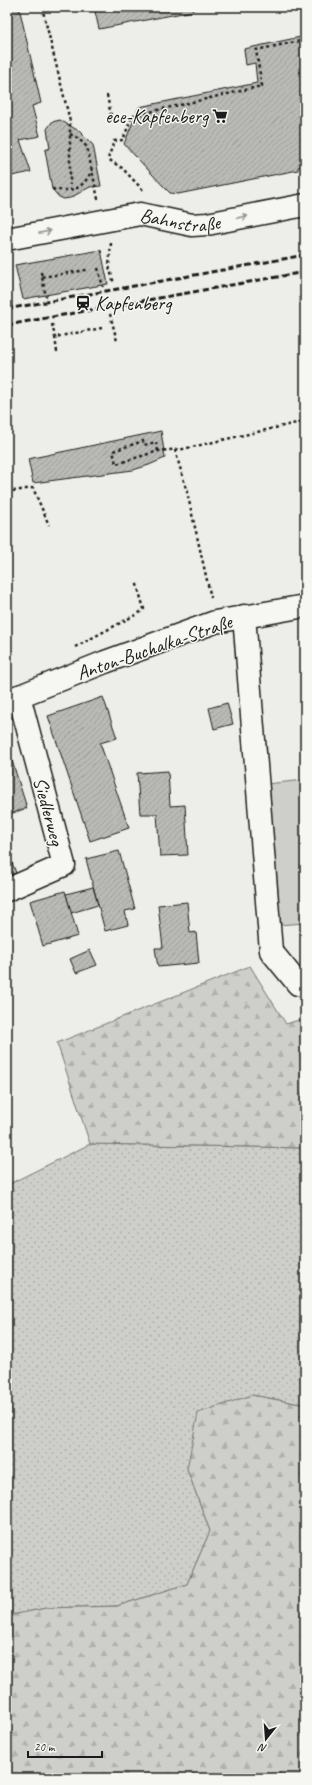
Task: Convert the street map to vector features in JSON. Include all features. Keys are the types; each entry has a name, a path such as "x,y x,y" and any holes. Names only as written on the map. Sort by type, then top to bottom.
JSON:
{"street":[{"name":"Bahnstraße","path":"7,239 140,214 151,215 192,225 207,224 305,205"},
{"name":"Anton-Buchalka-Straße","path":"13,699 105,662 216,622 305,606"},
{"path":"244,616 271,951 298,984"},
{"name":"Siedlerweg","path":"7,890 64,865 13,699"}],"path":[{"path":"42,7 70,121 70,185"},
{"path":"151,215 153,201 122,168 108,159 114,141 122,140 132,116 262,86 256,50 305,40"},
{"path":"107,95 112,121"},
{"path":"70,133 88,147 99,202"},
{"path":"52,189 67,191 74,189 86,182 92,169"},
{"path":"111,236 109,266 114,284"},
{"path":"98,268 103,287"},
{"path":"42,277 87,270"},
{"path":"41,272 46,297"},
{"path":"110,314 117,341"},
{"path":"52,324 57,352"},
{"path":"55,337 102,328"},
{"path":"158,451 156,442 144,445 143,441 113,451 116,464 158,451 175,450 305,421"},
{"path":"175,450 192,514 216,622"},
{"path":"7,492 33,488 49,525"},
{"path":"69,650 144,609 136,581"}],"green space":[{"path":"305,780 305,923 278,925 266,784"},
{"path":"250,966 286,1024 305,1018 305,1148 90,1144 57,1043"},
{"path":"90,1144 305,1148 305,1405 252,1395 187,1469 210,1531 187,1584 117,1606 46,1608 7,1616 7,1185"},
{"path":"252,1395 305,1405 305,1778 7,1778 7,1616 46,1608 117,1606 187,1584 210,1531 187,1469 198,1413"}],"building":[{"path":"7,7 19,7 41,103 32,106 40,136 20,140 31,172 7,177"},
{"path":"94,7 192,7 193,11 99,29"},
{"name":"ece-Kapfenberg","path":"305,36 305,166 298,167 298,170 178,194 170,193 124,144 139,107 257,83 255,63 246,65 244,49"},
{"path":"60,120 79,131 93,145 101,186 90,187 70,198 64,199 59,197 52,189 45,150 50,148 47,129 52,122"},
{"path":"101,250 108,284 23,299 15,265"},
{"path":"161,431 165,458 149,465 133,470 33,483 28,459"},
{"path":"103,697 117,738 100,743 129,828 90,841 48,716"},
{"path":"227,703 233,724 214,729 209,708"},
{"path":"7,751 9,751 27,808 7,815"},
{"path":"168,771 170,806 185,805 188,855 160,856 157,814 140,814 137,773"},
{"path":"119,851 135,909 125,911 128,925 105,931 86,859"},
{"path":"8,852 16,873 7,876 7,853"},
{"path":"93,887 98,905 71,913 66,894"},
{"path":"65,891 78,936 43,946 30,901"},
{"path":"187,902 190,933 196,932 199,963 158,967 155,948 163,948 158,905"},
{"path":"90,950 97,965 76,973 70,959"}],"railway":[{"path":"7,309 305,255"},
{"path":"7,325 305,272"}],"place":[{"name":"ece-Kapfenberg","path":"220,116"},
{"name":"Kapfenberg","path":"83,303"}]}
